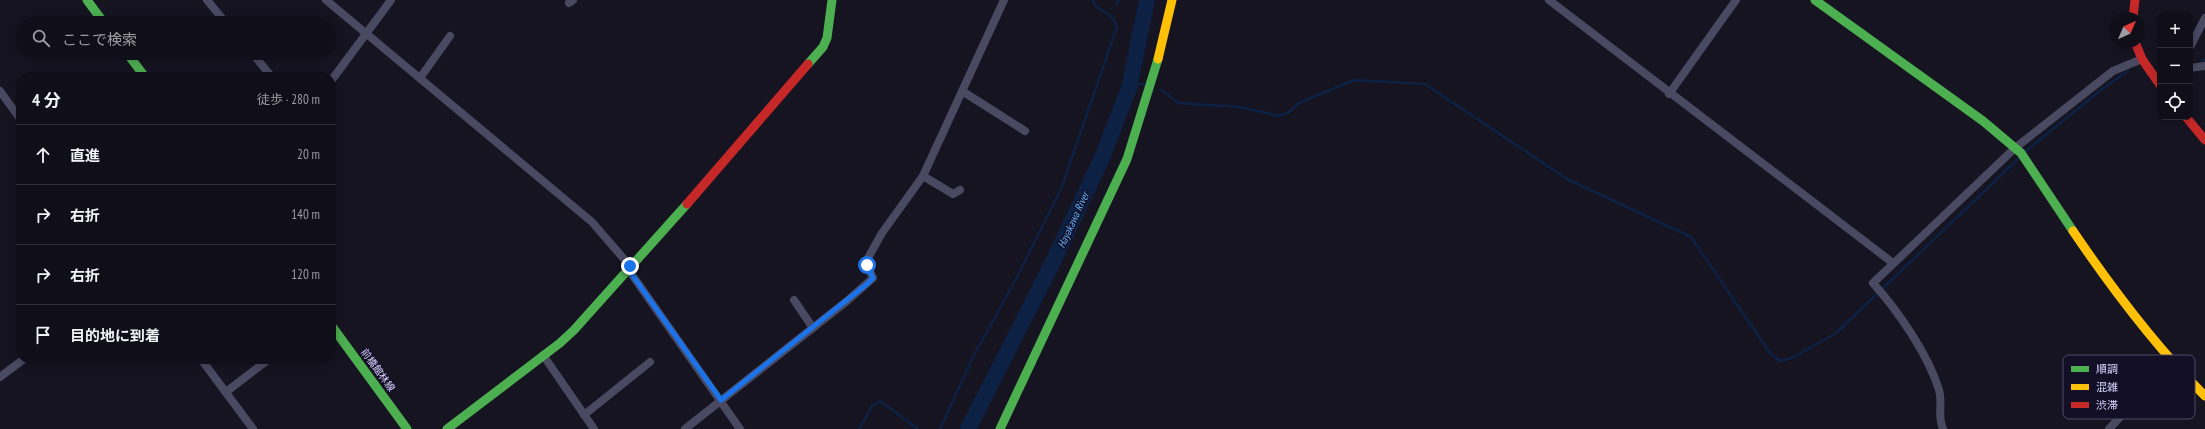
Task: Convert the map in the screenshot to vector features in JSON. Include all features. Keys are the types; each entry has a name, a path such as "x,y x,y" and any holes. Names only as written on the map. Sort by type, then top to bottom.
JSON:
{"street":[{"path":"87,0 99,16"},
{"path":"207,0 220,16"},
{"path":"326,0 592,222 629,268 740,429"},
{"path":"336,74 391,0"},
{"path":"447,429 574,330 708,180 823,47 827,38 832,0"},
{"path":"685,429 813,328 873,278 867,265 868,258 882,233 923,176 1004,0"},
{"path":"1000,429 1127,159 1154,78 1172,0"},
{"path":"1549,0 1669,94 1893,263"},
{"path":"1669,94 1736,0"},
{"path":"1815,0 1983,121 2021,153 2109,285 2165,355"},
{"path":"2134,12 2135,0"},
{"path":"2193,41 2205,18"},
{"path":"420,78 450,36"},
{"path":"2137,48 2142,59 2159,84"},
{"path":"1943,429 1940,422 1939,390 1919,348 1886,297 1873,283 2015,148 2113,71 2142,59"},
{"path":"132,60 141,72"},
{"path":"258,60 268,72"},
{"path":"2193,68 2205,66"},
{"path":"962,91 1025,131"},
{"path":"0,92 16,113"},
{"path":"2188,120 2205,140"},
{"path":"923,176 953,194 960,190"},
{"path":"794,300 813,328"},
{"name":"前橋館林線","path":"336,332 407,429"},
{"path":"543,355 594,429"},
{"path":"584,415 650,362"},
{"path":"0,377 17,364"},
{"path":"205,364 253,429"},
{"path":"226,392 262,364"},
{"path":"2195,386 2205,396"},
{"path":"2109,429 2118,419"}],"waterway":[{"path":"940,429 974,355 1015,281 1061,189 1117,27 1115,21 1108,14 1097,7 1093,0"},
{"path":"1117,5 1118,0"},
{"name":"Hayakawa River","path":"968,429 1052,264 1102,158 1129,88 1147,0"},
{"path":"2201,61 2205,60"},
{"path":"2026,151 2101,90 2128,71"},
{"path":"1162,90 1178,103 1240,107 1279,116 1288,113 1299,103 1354,80 1425,84 1567,179 1691,237 1770,353 1780,361 1794,357 1836,333 2018,159"},
{"path":"1130,85 1144,84"},
{"path":"859,429 872,406 880,401 918,429"}],"traffic: fast":[{"path":"87,0 99,16"},
{"path":"808,64 823,47 827,38 832,0"},
{"path":"1815,0 1983,121 2021,153 2073,231"},
{"path":"1000,429 1127,159 1158,59"},
{"path":"132,60 141,72"},
{"path":"447,429 560,343 574,330 687,204"},
{"path":"336,332 407,429"}],"traffic: slow":[{"path":"1158,59 1172,0"},
{"path":"2073,231 2103,275 2135,317 2167,355"},
{"path":"2195,385 2205,396"}],"traffic: jam":[{"path":"2134,12 2135,0"},
{"path":"2137,48 2142,59 2159,84"},
{"path":"687,204 808,64"},
{"path":"2188,120 2205,140"}],"route":[{"path":"630,266 628,269 721,400 867,284 873,278 867,265"}]}
